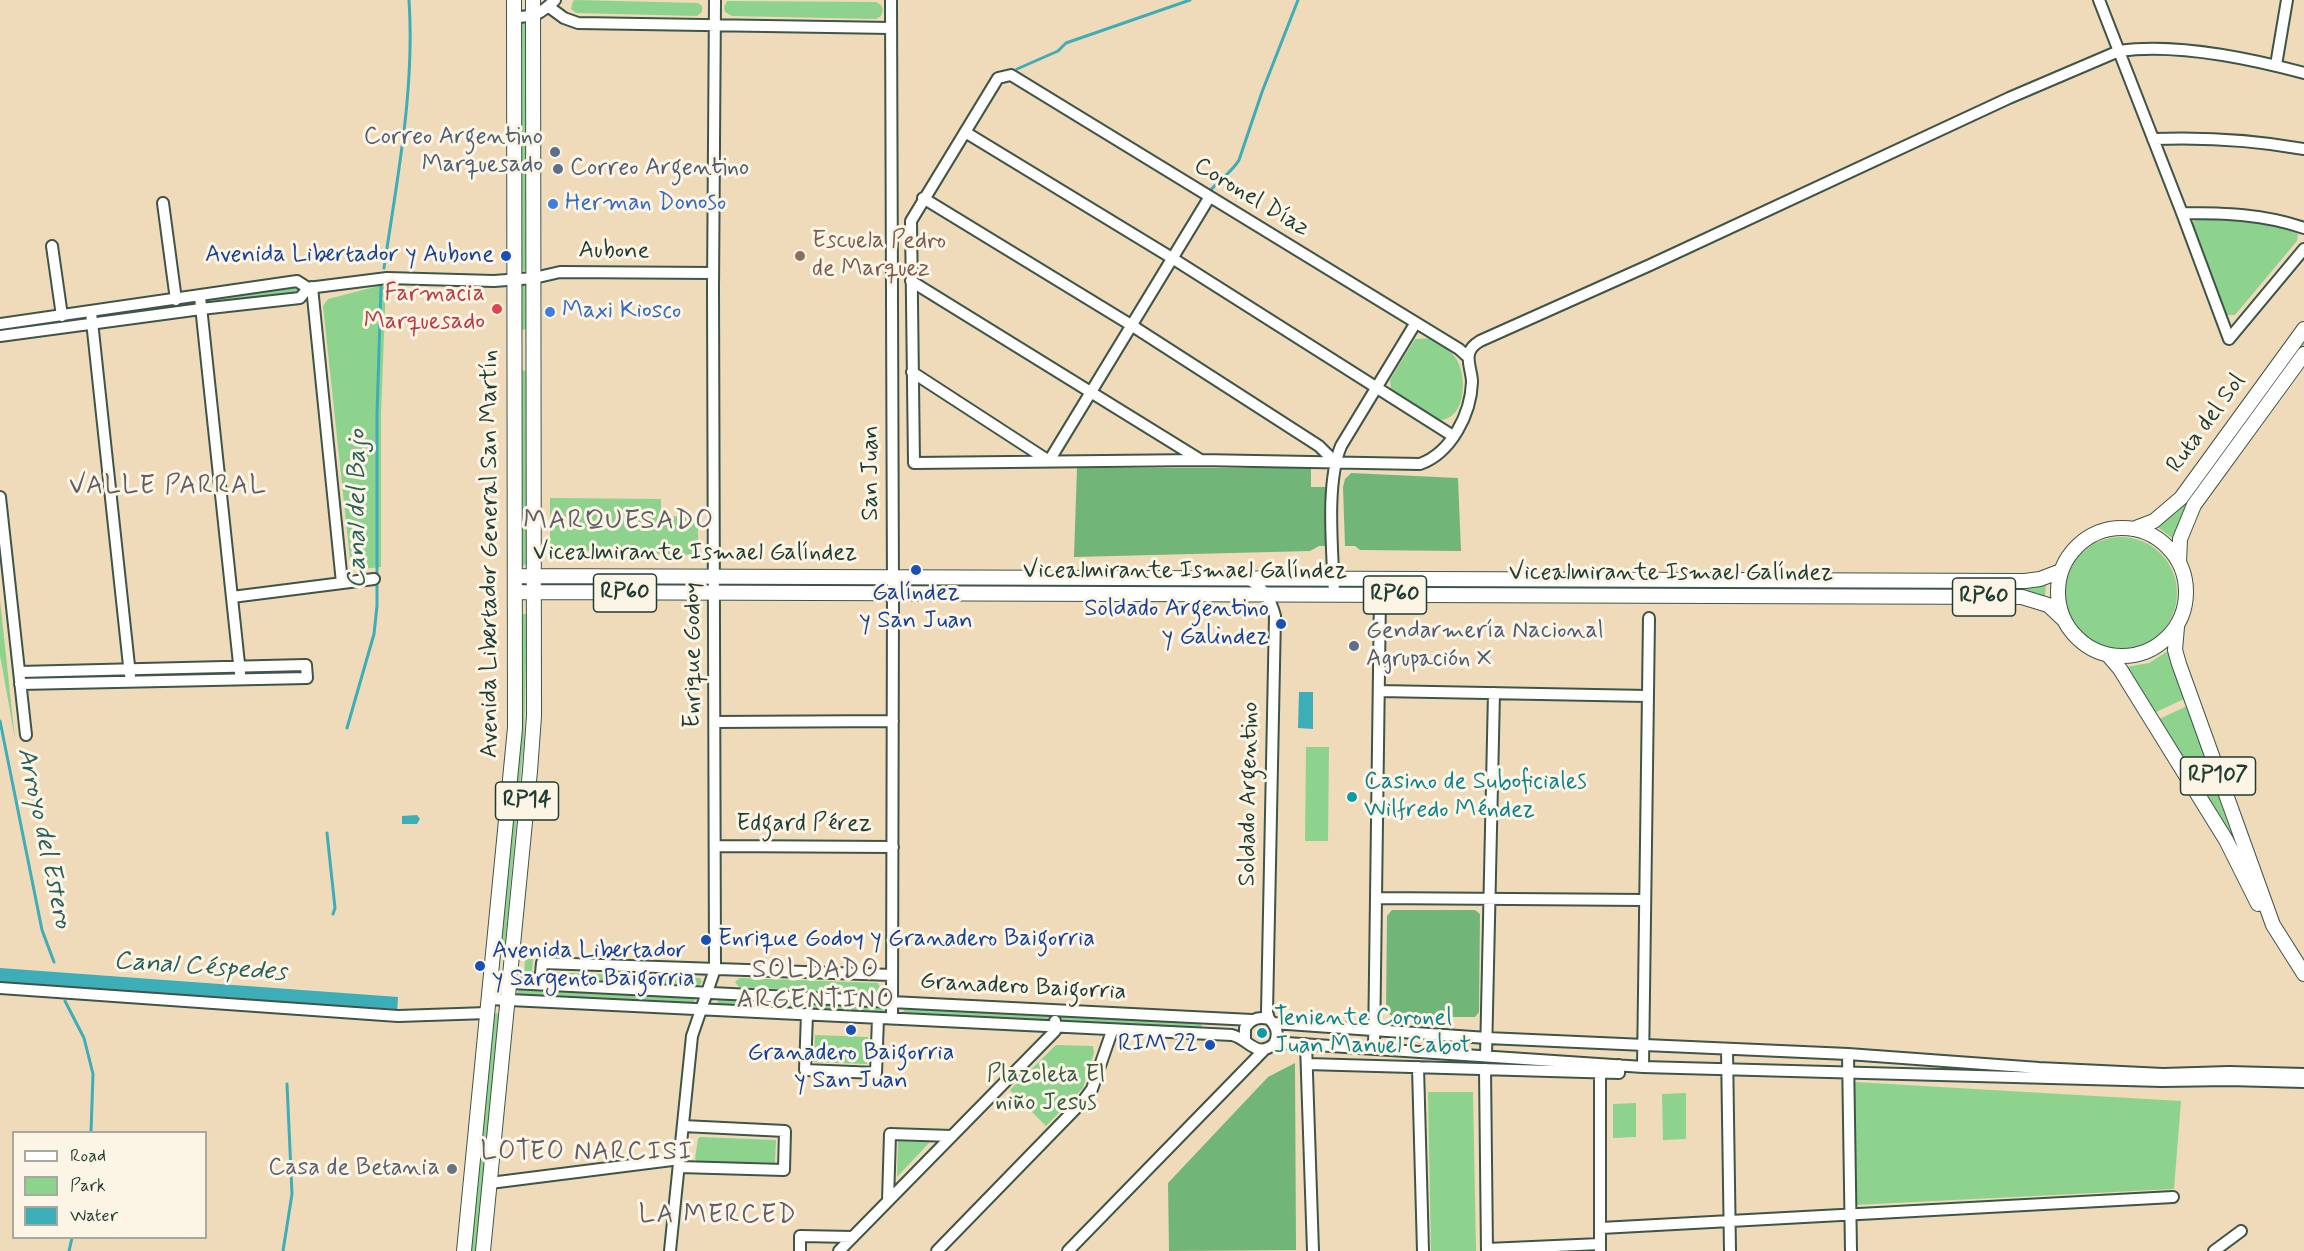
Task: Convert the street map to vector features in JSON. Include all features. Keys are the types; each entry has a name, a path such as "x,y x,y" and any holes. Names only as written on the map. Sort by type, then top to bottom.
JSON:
{"main road":[{"name":"Avenida Libertador General San Martín","path":"464,1251 515,728 514,0"},
{"name":"Avenida Libertador General San Martín","path":"483,1251 532,750 533,0"},
{"name":"Ruta del Sol","path":"2108,656 2082,643 2064,620 2058,596 2061,572 2074,549 2089,537 2107,530 2133,529 2154,521 2181,498 2304,329"},
{"path":"515,338 534,338"},
{"name":"Ruta del Sol","path":"2178,624 2183,612 2186,588 2179,563 2180,539 2193,505 2304,354"},
{"path":"515,365 534,365"},
{"name":"Ruta del Sol","path":"2133,529 2155,537 2164,544 2179,563"},
{"name":"Vicealmirante Ismael Galíndez","path":"515,576 2025,581 2061,572"},
{"name":"Vicealmirante Ismael Galíndez","path":"515,592 2022,597 2048,605 2064,620"},
{"path":"2108,656 2128,657 2148,651 2165,640 2178,624"},
{"name":"RP107","path":"2178,624 2175,642 2179,664 2273,925"},
{"name":"RP107","path":"2108,656 2120,669 2226,840 2263,914 2273,925 2304,974"}],"street":[{"name":"Enrique Godoy","path":"667,1251 692,1036 715,969 713,273 715,0"},
{"name":"San Juan","path":"891,0 892,1018"},
{"path":"2099,0 2229,339 2304,249"},
{"path":"2276,66 2288,0"},
{"path":"514,16 533,17 552,4 564,18 578,23 891,28"},
{"path":"1453,436 1172,258 964,132 910,220 914,463 1200,460 1420,464 1437,455 1453,436 1465,416 1471,393 1472,374 1468,357 1473,346 1480,341 1650,265 2009,98 2119,51 2152,48 2183,50 2304,73"},
{"name":"Coronel Díaz","path":"964,132 998,78 1011,75 1468,357"},
{"path":"2153,139 2239,140 2304,149"},
{"path":"923,198 1131,326 1319,446 1335,462"},
{"path":"1049,461 1209,198"},
{"path":"163,203 176,300"},
{"path":"2182,213 2267,217 2304,228"},
{"path":"52,246 62,316"},
{"name":"Aubone","path":"310,288 387,278 477,281 534,278 560,272 713,273"},
{"path":"0,324 200,297 297,281 310,288"},
{"path":"911,281 1200,460"},
{"path":"0,336 300,298 310,288"},
{"path":"310,288 342,583"},
{"path":"200,297 241,679"},
{"path":"91,312 130,682"},
{"path":"1334,595 1332,493 1335,462 1341,446 1415,324"},
{"path":"1445,341 1480,341"},
{"path":"912,372 1049,461"},
{"path":"0,497 26,735"},
{"path":"232,597 374,579"},
{"path":"1248,579 1266,595"},
{"name":"Soldado Argentino","path":"1266,595 1275,616 1267,1012 1271,1021"},
{"path":"1374,1049 1380,595"},
{"path":"1643,1067 1648,618"},
{"path":"19,672 306,665 307,678 20,684"},
{"path":"1379,691 1648,696"},
{"path":"1486,1056 1494,693"},
{"path":"715,722 893,721"},
{"name":"Edgard Pérez","path":"716,846 893,847"},
{"path":"1376,898 1645,900"},
{"name":"Granadero Baigorria","path":"540,984 542,963 892,975"},
{"name":"Granadero Baigorria","path":"491,982 1055,1011 1252,1020 1258,1018 1374,1030 1487,1038 1848,1054 2040,1068 2151,1073 2304,1074"},
{"name":"Granadero Baigorria","path":"0,988 398,1016 489,1006 508,1000 1232,1035 1245,1040 1253,1048 1269,1047"},
{"path":"839,1251 1054,1031 1055,1011"},
{"path":"807,1014 805,1070 876,1073 878,1018"},
{"path":"1245,1040 1245,1028 1252,1020"},
{"path":"1068,1251 1269,1047 1277,1034 1271,1021"},
{"path":"937,1251 1083,1101 1092,1089 1112,1031"},
{"path":"1446,1035 1446,1068"},
{"path":"1269,1047 1306,1044 1643,1067 2162,1081 2304,1082"},
{"path":"1306,1044 1313,1251"},
{"path":"1727,1049 1730,1251"},
{"path":"1848,1054 1851,1251"},
{"path":"1307,1064 1618,1073 1619,1065"},
{"path":"1418,1067 1423,1251"},
{"path":"1485,1069 1487,1250 1600,1248 1600,1072"},
{"path":"490,1183 679,1163 784,1170 785,1131 683,1126"},
{"path":"888,1201 890,1134 952,1136"},
{"path":"1601,1228 2173,1197"},
{"path":"2214,1251 2241,1231"},
{"path":"800,1251 800,1236 853,1237"}],"green space":[{"path":"575,0 698,3 702,6 702,12 697,16 576,13 571,9"},
{"path":"727,1 876,2 883,10 881,16 876,19 732,16 725,12 724,7"},
{"path":"523,23 527,25 527,269 523,271 519,269 519,26"},
{"path":"2197,218 2277,225 2298,234 2297,241 2235,315 2225,315 2191,224"},
{"path":"386,284 381,414 381,567 363,569 350,559 323,306 328,299"},
{"path":"520,286 527,286 527,328 523,330 520,328"},
{"path":"299,287 300,291 209,303 207,301 208,299"},
{"path":"192,301 193,306 100,318 98,316 99,314"},
{"path":"82,316 83,321 0,332 0,327"},
{"path":"1415,339 1437,342 1450,351 1458,362 1461,370 1462,397 1455,413 1448,418 1440,420 1391,389 1390,380"},
{"path":"2304,340 2304,346 2203,484 2200,481"},
{"path":"521,370 527,371 527,563 523,566 521,565"},
{"path":"1077,468 1311,468 1311,487 1327,487 1329,546 1319,546 1310,551 1074,557"},
{"path":"1351,473 1458,478 1461,551 1360,550 1355,546 1345,546 1343,487 1345,479"},
{"path":"2196,487 2200,489 2180,519 2175,540 2156,526 2176,513"},
{"path":"550,498 661,499 661,516 698,517 698,552 695,555 556,550 550,546"},
{"path":"2121,537 2142,542 2160,554 2172,572 2177,593 2172,614 2160,632 2142,644 2121,649 2100,644 2082,632 2070,614 2065,593 2070,572 2082,554 2100,542"},
{"path":"556,582 694,585 682,588 556,587"},
{"path":"2046,583 2045,597 2020,591 2020,588"},
{"path":"753,584 876,586 866,588 736,586"},
{"path":"1360,584 2014,588 2013,591 1360,588"},
{"path":"1237,585 1252,589 917,587"},
{"path":"0,600 15,739 0,655"},
{"path":"520,614 527,614 524,741 505,945 499,945"},
{"path":"2168,651 2184,699 2154,713 2126,667 2149,663"},
{"path":"231,671 231,675 141,677 140,675"},
{"path":"117,673 117,677 31,679 29,677 31,675"},
{"path":"2187,706 2234,842 2159,719"},
{"path":"1306,747 1329,747 1328,841 1305,841"},
{"path":"1392,910 1475,910 1480,914 1479,1012 1475,1017 1393,1017 1386,1011 1387,916"},
{"path":"525,959 533,959 532,971 536,972 535,978 524,976"},
{"path":"547,972 700,978 702,982 698,987 545,979"},
{"path":"740,978 878,983 881,990 876,994 739,987 735,982"},
{"path":"520,988 694,997 695,1000 692,1004 520,995 517,993"},
{"path":"720,998 883,1006 886,1010 882,1013 720,1005 717,1002"},
{"path":"906,1007 1051,1015 1053,1018 1049,1022 906,1014 903,1012"},
{"path":"497,1013 500,1015 478,1251 471,1251 493,1015"},
{"path":"1061,1015 1199,1022 1202,1026 1199,1029 1060,1022 1058,1019"},
{"path":"815,1035 868,1037 867,1064 814,1062"},
{"name":"Plazoleta El niño Jesus","path":"1056,1045 1093,1046 1094,1053 1083,1088 1046,1126 1010,1090"},
{"path":"1295,1063 1296,1250 1169,1251 1168,1183 1268,1077"},
{"path":"1855,1082 2181,1101 2174,1189 1855,1205"},
{"path":"1428,1092 1473,1092 1476,1251 1431,1251"},
{"path":"1686,1093 1686,1139 1663,1140 1662,1094"},
{"path":"1636,1103 1636,1137 1613,1138 1613,1104"},
{"path":"700,1137 776,1140 775,1163 697,1161 695,1159"},
{"path":"898,1141 930,1142 897,1177"}],"water":[{"path":"1299,692 1313,692 1313,729 1298,728"},
{"path":"417,815 420,819 417,824 402,824 402,816"},
{"path":"0,968 398,997 397,1013 0,983"}],"waterway":[{"name":"Canal del Bajo","path":"384,268 407,101 409,0"},
{"path":"1017,69 1058,51 1066,43 1190,0"},
{"path":"1210,191 1239,160 1262,92 1298,0"},
{"name":"Canal del Bajo","path":"347,728 374,634 377,606 377,414 381,287"},
{"name":"Arroyo del Estero","path":"0,721 42,930 54,962"},
{"name":"Canal del Bajo","path":"327,833 335,908 333,914"},
{"path":"65,1001 84,1038 93,1074 91,1131"},
{"name":"Canal del Bajo","path":"283,1251 292,1194 287,1084"},
{"path":"69,1251 72,1239"}],"place":[{"name":"Correo Argentino Marquesado","path":"555,152"},
{"name":"Correo Argentino","path":"558,169"},
{"name":"Herman Donoso","path":"553,204"},
{"name":"Avenida Libertador y Aubone","path":"506,256"},
{"name":"Escuela Pedro de Marquez","path":"800,256"},
{"name":"Farmacia Marquesado","path":"497,309"},
{"name":"Maxi Kiosco","path":"550,312"},
{"name":"Galíndez y San Juan","path":"916,570"},
{"name":"Soldado Argentino y Galindez","path":"1281,624"},
{"name":"Gendarmería Nacional Agrupación X","path":"1354,646"},
{"name":"Casino de Suboficiales Wilfredo Méndez","path":"1352,797"},
{"name":"Enrique Godoy y Granadero Baigorria","path":"706,940"},
{"name":"Avenida Libertador y Sargento Baigorria","path":"480,966"},
{"name":"Granadero Baigorria y San Juan","path":"851,1030"},
{"name":"Teniente Coronel Juan Manuel Cabot","path":"1262,1033"},
{"name":"RIM 22","path":"1210,1045"},
{"name":"Casa de Betania","path":"452,1169"}],"district":[{"name":"VALLE PARRAL","path":"168,488"},
{"name":"MARQUESADO","path":"619,522"},
{"name":"SOLDADO ARGENTINO","path":"816,987"},
{"name":"LOTEO NARCISI","path":"587,1154"},
{"name":"LA MERCED","path":"718,1217"}],"water label":[{"name":"Canal Céspedes","path":"200,968"}]}
